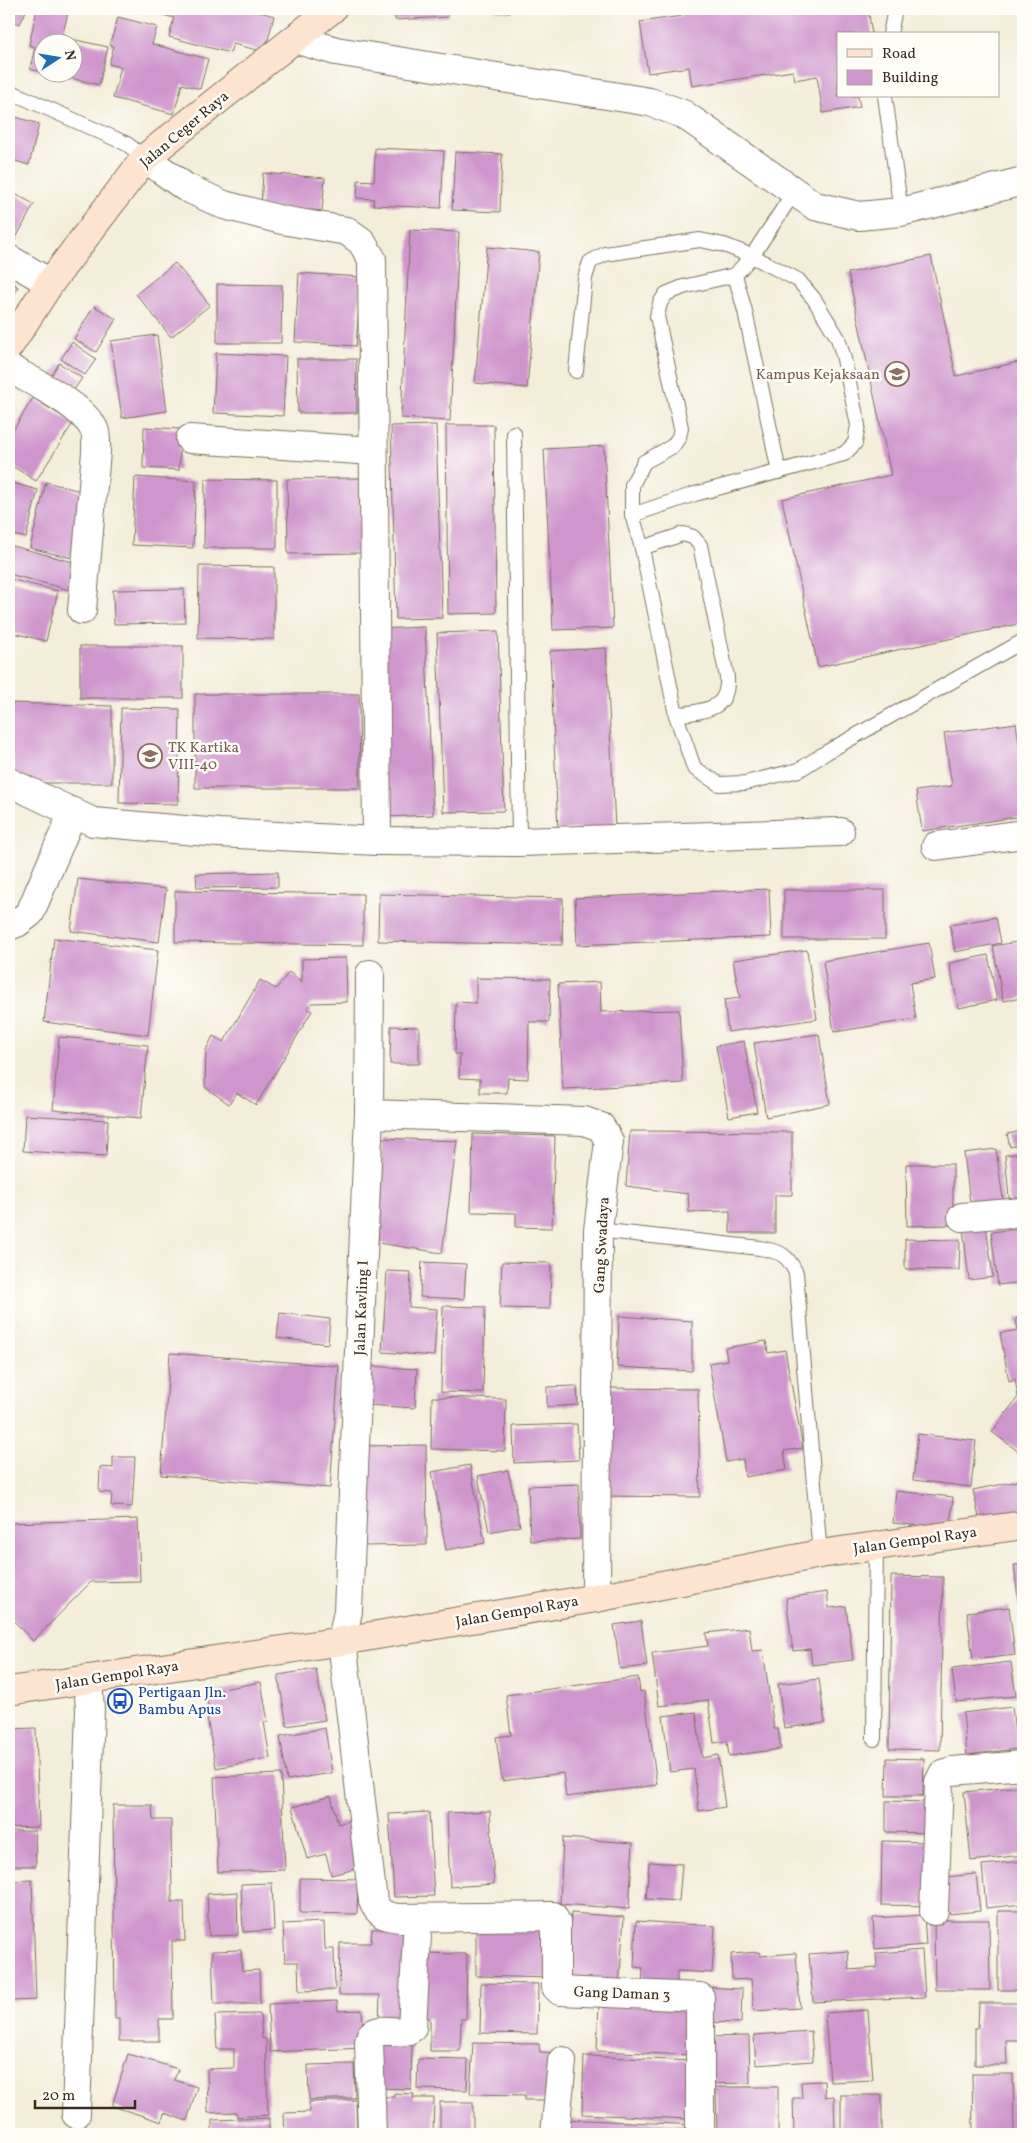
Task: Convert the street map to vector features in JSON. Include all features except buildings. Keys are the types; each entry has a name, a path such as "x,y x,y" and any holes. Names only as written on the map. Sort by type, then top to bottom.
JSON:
{"main road":[{"name":"Jalan Ceger Raya","path":"9,346 50,283 145,158 332,9"},
{"name":"Jalan Gempol Raya","path":"9,1692 342,1641 596,1598 820,1554 1023,1525"}],"street":[{"path":"295,39 336,51 650,102 683,114 814,206 859,216 901,212 1021,183"},
{"path":"145,158 185,187 224,205 282,220 347,231 362,241 372,259 372,451 377,841"},
{"path":"9,259 50,283"},
{"path":"9,368 53,394 85,416 95,431 96,452 82,610"},
{"path":"190,439 372,451"},
{"path":"9,782 93,822 143,828 377,841 519,842 840,832"},
{"path":"9,926 17,923 30,913 73,812"},
{"path":"936,846 1023,834"},
{"name":"Jalan Kavling I","path":"342,1641 348,1611 369,1114 370,974"},
{"name":"Gang Swadaya","path":"369,1114 584,1121 600,1128 608,1141 598,1230 596,1598"},
{"path":"962,1217 1023,1212"},
{"name":"Gang Daman 3","path":"342,1641 373,1901 377,1910 384,1916 418,1918 553,1916 556,1922 556,1987 560,1991 700,1997 700,2134"},
{"path":"76,2114 90,1720 88,1680"},
{"path":"934,1911 939,1782 943,1774 952,1771 1023,1765"},
{"path":"372,2134 370,2035 377,2031 404,2031 412,2028 418,1918"},
{"path":"555,2134 562,2061"}],"lane":[{"path":"890,32 895,9"},
{"path":"9,91 127,144 145,158"},
{"path":"885,98 901,212"},
{"path":"794,192 752,256 735,275 683,287 666,294 660,303 657,316 681,428 679,437 673,446 644,462 632,485 632,515 642,548 676,715 694,768 719,784 745,783 799,770 827,752 1023,640"},
{"path":"576,371 585,278 590,262 605,254 700,240 724,245 752,256 798,280 814,299 838,338 858,425 855,443 844,454 695,494 632,515"},
{"path":"735,275 745,311 779,472"},
{"path":"514,433 519,842"},
{"path":"642,548 684,534 693,537 700,545 727,677 728,692 722,703 709,709 676,715"},
{"path":"598,1230 768,1249 789,1258 796,1273 820,1554"},
{"path":"874,1739 876,1546"}],"place":[{"name":"Kampus Kejaksaan","path":"897,374"},
{"name":"TK Kartika VIII-40","path":"150,756"},
{"name":"Pertigaan Jln. Bambu Apus","path":"120,1701"}]}
